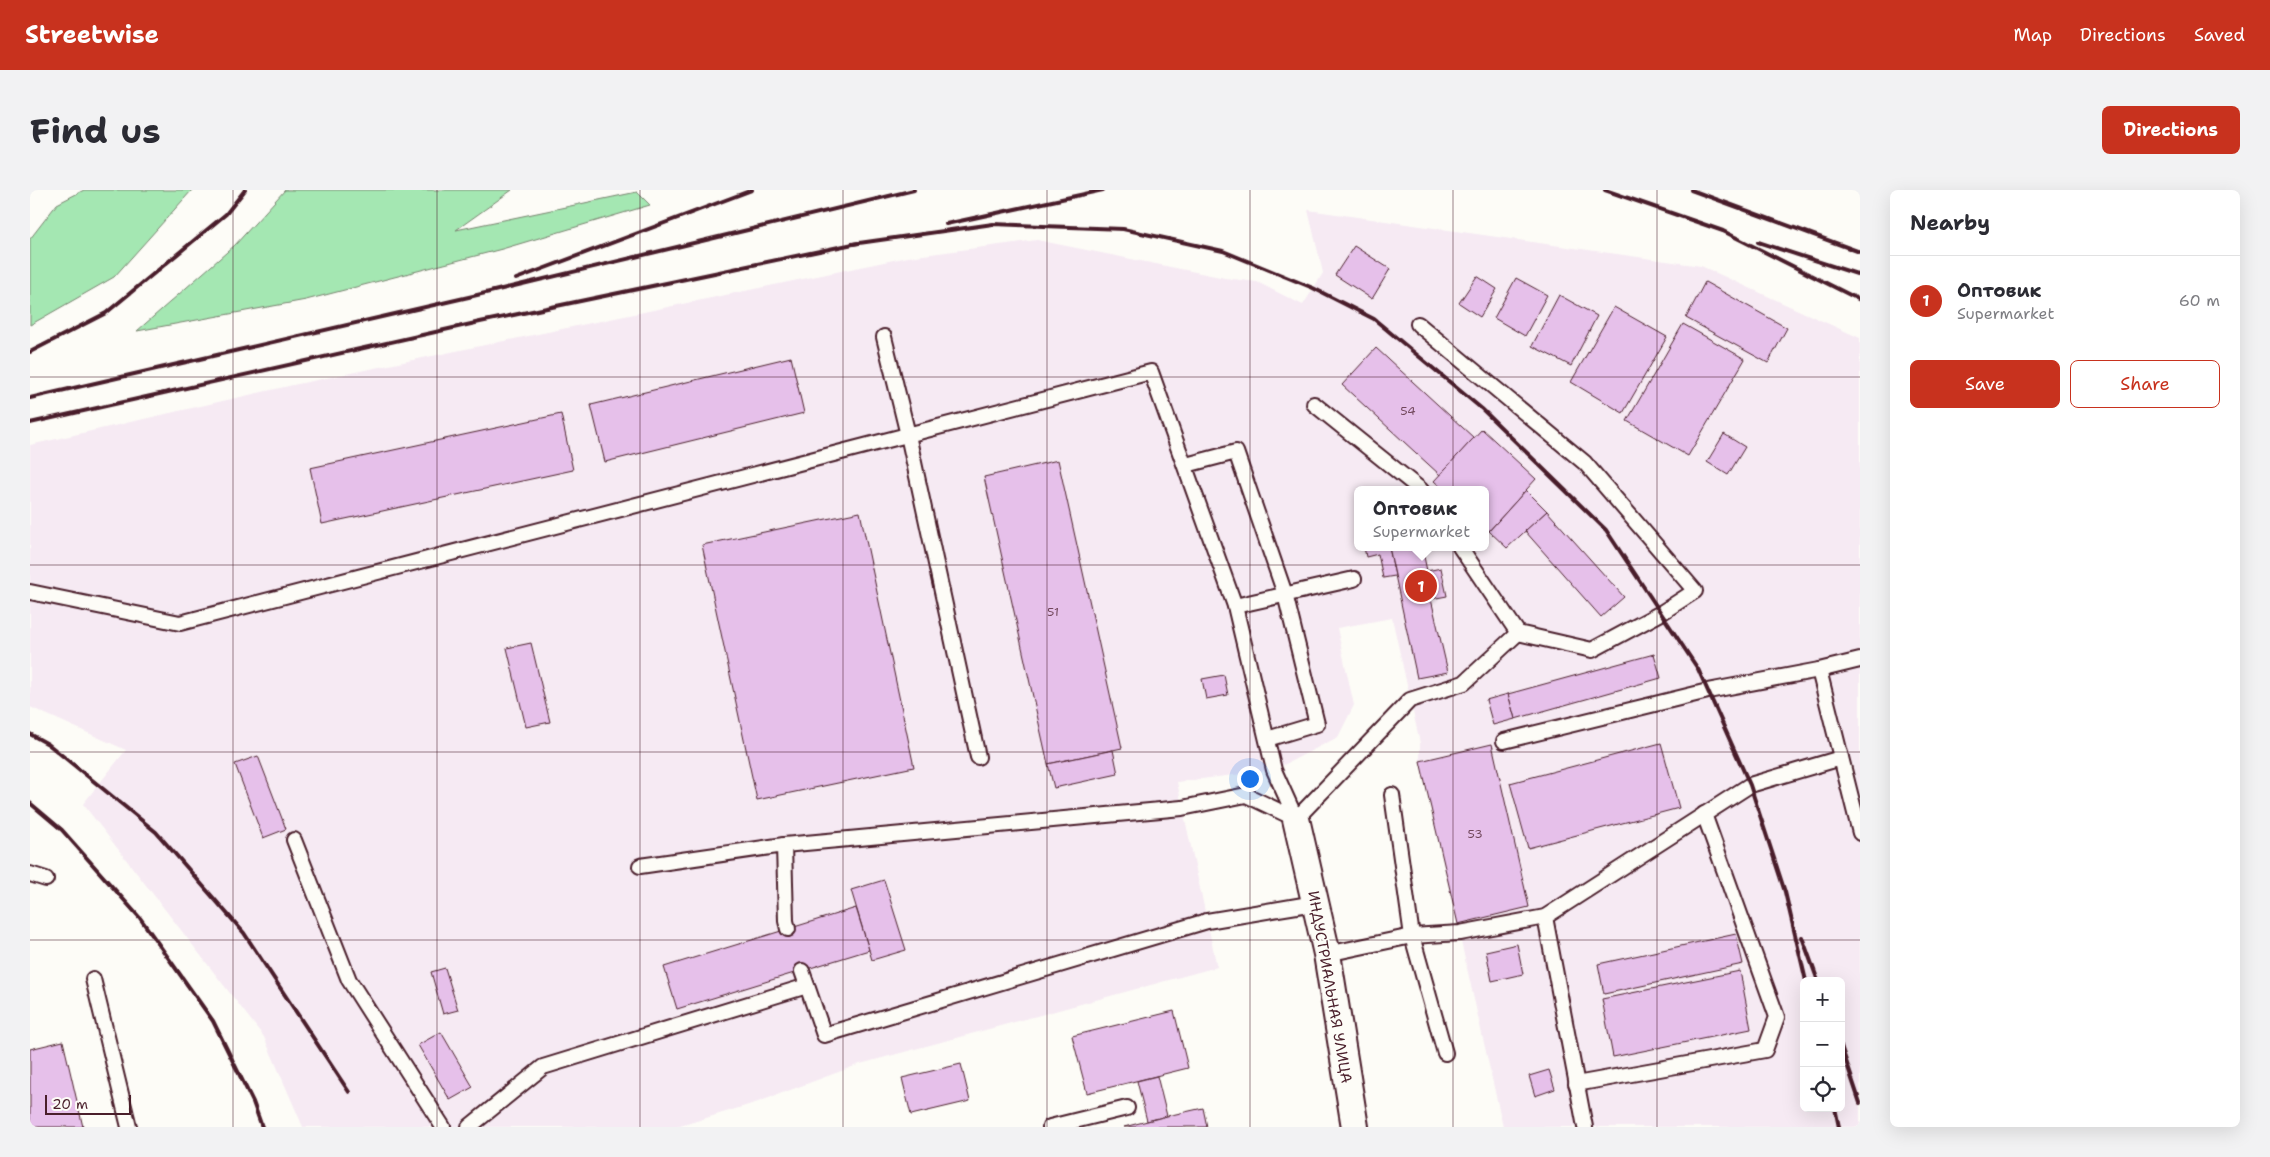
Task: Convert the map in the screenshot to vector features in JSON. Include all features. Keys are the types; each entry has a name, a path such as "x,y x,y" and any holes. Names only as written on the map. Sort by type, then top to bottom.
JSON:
{"street":[{"name":"ИНДУСТРИАЛЬНАЯ УЛИЦА","path":"1296,819 1327,954 1354,1127"}],"lane":[{"path":"1418,324 1585,463 1695,592 1661,613 1592,650 1518,633 1463,551"},
{"path":"884,337 908,435 978,757"},
{"path":"30,592 180,623 1152,372 1235,606 1274,770 1296,819"},
{"path":"1314,404 1416,486"},
{"path":"1186,465 1236,452 1285,594 1317,724 1267,739"},
{"path":"1235,606 1354,579"},
{"path":"1296,819 1410,700 1464,683 1518,633"},
{"path":"1504,741 1708,691 1819,670 1860,660"},
{"path":"1819,670 1860,833"},
{"path":"1327,954 1412,936 1460,933 1545,917 1750,785 1841,758"},
{"path":"640,866 784,846 1182,808 1246,795 1296,819"},
{"path":"1392,795 1412,936 1445,1053"},
{"path":"1576,1084 1765,1050 1777,1017 1704,814"},
{"path":"294,840 349,980 443,1127"},
{"path":"784,846 786,921 788,929"},
{"path":"30,874 46,879"},
{"path":"802,971 824,1034 1207,921 1315,904"},
{"path":"1545,917 1585,1127"},
{"path":"93,979 129,1127"},
{"path":"469,1127 543,1067 808,986"},
{"path":"1050,1127 1127,1108"}],"shaded area":[{"path":"1308,210 1701,266 1860,338 1860,1127 1503,1127 1420,761 1420,743 1392,618 1337,628 1354,705 1338,737 1274,770 1177,782 1217,967 860,1064 758,1102 677,1127 303,1127 264,1037 83,804 126,750 30,707 30,445 293,385 908,257 1037,240 1225,278 1257,282 1303,305 1323,273"}],"green space":[{"path":"84,190 192,190 114,277 30,325 30,239 57,204"},
{"path":"285,190 512,190 456,230 637,192 650,205 502,249 306,300 137,331 235,245"}],"building":[{"path":"1354,246 1390,269 1372,299 1335,275"},
{"path":"1477,276 1497,289 1480,317 1459,303"},
{"path":"1516,278 1547,295 1525,336 1494,318"},
{"path":"1705,282 1787,328 1768,363 1686,318"},
{"path":"1559,295 1597,316 1571,366 1532,346"},
{"path":"1614,307 1667,337 1623,413 1571,382"},
{"path":"1683,324 1745,359 1688,456 1627,421"},
{"path":"1376,348 1474,438 1440,475 1342,385"},
{"path":"791,357 804,413 605,462 591,405"},
{"path":"561,414 573,470 322,524 310,468"},
{"path":"1482,429 1536,479 1489,531 1489,486 1440,486 1434,481"},
{"path":"1724,434 1745,447 1728,475 1707,462"},
{"path":"1058,460 1122,748 1048,764 984,477"},
{"path":"1526,490 1547,511 1507,548 1489,531"},
{"path":"1547,511 1624,597 1601,617 1525,531"},
{"path":"860,512 914,767 757,800 702,545"},
{"path":"1365,551 1390,551 1395,576 1383,578 1378,554 1366,557"},
{"path":"1390,551 1423,551 1427,571 1441,568 1447,596 1431,599 1448,672 1417,678"},
{"path":"531,643 550,722 526,727 507,648"},
{"path":"1654,654 1661,678 1515,719 1508,694"},
{"path":"1224,675 1228,695 1206,699 1202,679"},
{"path":"1508,694 1515,719 1493,725 1486,700"},
{"path":"1661,743 1679,808 1528,848 1510,783"},
{"path":"1492,744 1529,907 1458,924 1420,761"},
{"path":"1113,750 1118,774 1054,788 1048,764"},
{"path":"258,756 286,829 263,838 235,764"},
{"path":"884,880 906,950 872,960 851,890"},
{"path":"856,908 869,950 677,1009 664,967"},
{"path":"1736,934 1743,964 1604,994 1598,964"},
{"path":"1517,944 1523,974 1492,981 1486,951"},
{"path":"445,968 458,1010 443,1014 431,972"},
{"path":"1740,971 1751,1029 1613,1057 1602,999"},
{"path":"1174,1011 1188,1068 1087,1093 1072,1036"},
{"path":"441,1032 473,1087 450,1100 418,1045"},
{"path":"63,1041 83,1127 30,1127 30,1049"},
{"path":"961,1064 970,1101 911,1115 902,1078"},
{"path":"1549,1070 1555,1089 1535,1096 1529,1076"},
{"path":"1157,1076 1167,1116 1147,1121 1137,1081"},
{"path":"1203,1108 1207,1127 1124,1127 1167,1116"}],"railway":[{"path":"30,352 106,313 226,214 245,190"},
{"path":"516,279 752,190"},
{"path":"30,398 473,296 914,190"},
{"path":"946,224 1103,190"},
{"path":"1605,190 1723,231 1860,300"},
{"path":"1691,190 1860,252"},
{"path":"852,244 993,224 1123,229 1223,251 1313,288 1374,319 1482,409 1606,530 1698,669 1750,785 1785,892 1805,977"},
{"path":"1758,242 1860,275"},
{"path":"30,423 480,322 858,243"},
{"path":"30,734 48,744 156,832 244,933 349,1092"},
{"path":"30,803 62,830 140,918 213,1021 253,1102 262,1127"},
{"path":"1802,937 1817,977"},
{"path":"1845,1058 1860,1103"},
{"path":"1836,1112 1839,1127"}],"place":[{"name":"Оптовик","path":"1421,586"}]}
